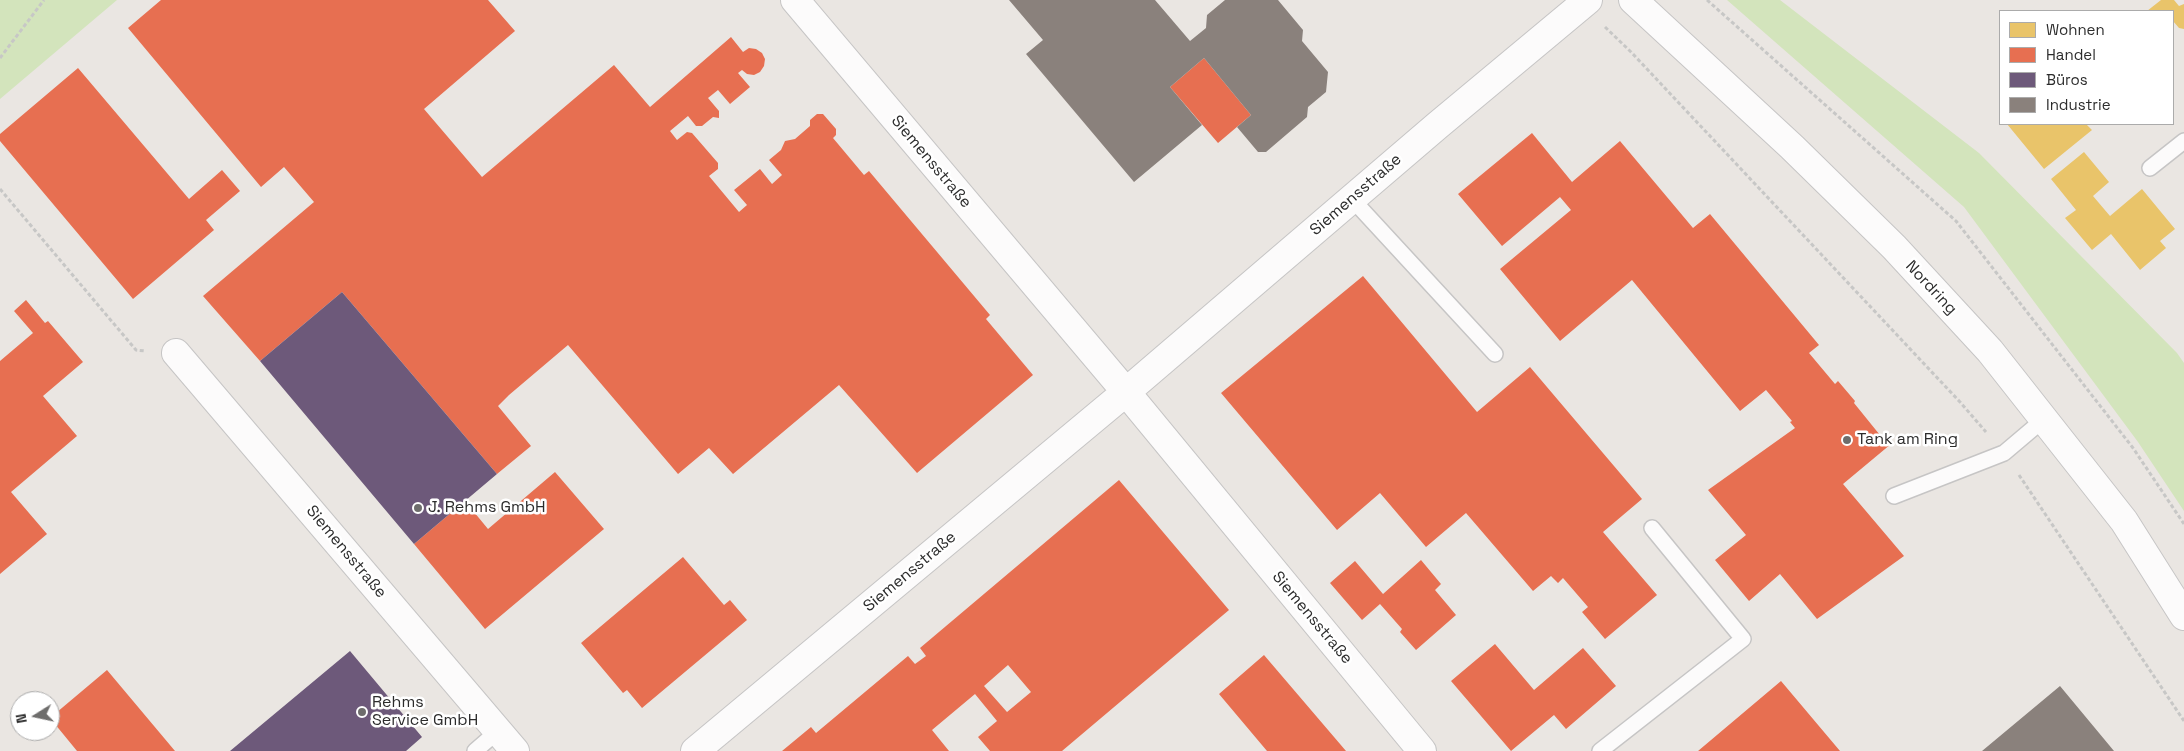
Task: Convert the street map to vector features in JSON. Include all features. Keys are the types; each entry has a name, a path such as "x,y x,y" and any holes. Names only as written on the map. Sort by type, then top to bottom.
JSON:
{"street":[{"name":"Siemensstraße","path":"795,0 1126,392 1422,751"},
{"name":"Nordring","path":"1633,0 1792,147 1894,247 1990,351 2124,521 2184,616"},
{"name":"Siemensstraße","path":"695,751 1126,392 1585,3"},
{"name":"Siemensstraße","path":"176,353 507,741"}],"lane":[{"path":"2150,168 2184,141"},
{"path":"1352,199 1495,354"},
{"path":"1894,496 2004,453 2043,420"},
{"path":"1600,751 1743,638 1652,528"},
{"path":"474,751 507,741"}],"path":[{"path":"0,58 44,0"},
{"path":"1707,0 1956,222 2133,448 2184,524"},
{"path":"1585,3 1960,402 2004,453 2071,550 2184,721"},
{"path":"0,189 136,350 176,353"}],"green space":[{"path":"0,0 117,0 0,99"},
{"path":"1727,0 1780,0 1979,153 2177,353 2184,363 2184,511 2138,442 1964,207"}],"building: Wohnen":[{"path":"2161,0 2174,0 2179,6 2184,4 2184,29 2179,28 2174,22 2174,10 2148,10"},
{"path":"2008,125 2087,125 2092,130 2044,169"},
{"path":"2084,152 2109,182 2093,196 2110,216 2142,189 2175,229 2160,241 2166,248 2140,270 2111,234 2092,250 2065,218 2076,210 2051,179"}],"building: Handel":[{"path":"161,0 488,0 515,31 424,109 482,177 614,65 650,107 731,37 743,52 749,48 756,49 762,53 765,59 764,66 760,72 754,75 747,74 742,70 738,73 750,87 730,104 718,90 708,98 719,111 719,118 713,117 702,126 696,126 688,116 670,131 677,140 687,132 692,133 718,163 718,169 709,176 739,212 747,205 734,190 760,169 772,184 782,175 769,160 781,150 785,141 795,139 810,126 810,120 817,114 823,114 836,129 836,135 833,138 864,175 869,171 990,315 986,319 1033,375 917,473 839,385 733,474 709,448 678,474 568,345 498,406 531,446 497,474 342,292 260,361 203,296 314,202 284,167 261,187 128,28"},
{"path":"1204,58 1251,115 1218,143 1170,87"},
{"path":"78,68 189,199 222,170 240,191 206,220 214,230 133,299 0,141 0,134"},
{"path":"1532,133 1572,182 1620,141 1693,228 1710,214 1819,345 1809,353 1835,384 1838,381 1888,445 1891,444 1843,484 1904,556 1817,619 1780,574 1749,601 1715,560 1746,535 1708,490 1795,428 1790,422 1792,421 1766,390 1740,411 1632,280 1560,341 1500,269 1571,210 1560,197 1502,246 1458,194"},
{"path":"1363,276 1477,412 1530,367 1642,499 1603,532 1657,595 1605,639 1582,612 1588,607 1563,578 1558,583 1551,576 1533,591 1466,513 1426,547 1380,493 1337,530 1221,393"},
{"path":"26,300 45,323 48,321 83,362 43,396 77,436 11,492 47,534 0,574 0,361 33,333 14,311"},
{"path":"555,472 604,529 485,629 414,544 465,501 488,529"},
{"path":"1119,480 1229,610 1062,751 990,751 978,737 997,721 975,694 932,730 949,751 782,751 811,727 816,733 908,656 915,664 926,656 920,648","holes":["1008,665 1031,692 1007,712 984,686"]},
{"path":"683,557 724,605 730,600 747,620 642,708 627,690 623,693 581,643"},
{"path":"1421,560 1441,584 1435,590 1456,615 1416,650 1400,632 1402,629 1380,604 1362,620 1330,583 1355,561 1383,594"},
{"path":"1495,644 1534,690 1583,648 1616,686 1566,729 1554,715 1511,751 1451,681"},
{"path":"1264,655 1346,751 1267,751 1219,694"},
{"path":"107,670 175,751 77,751 60,730 60,710"},
{"path":"1781,681 1840,751 1698,751"}],"building: Büros":[{"path":"342,292 497,474 414,544 260,361"},
{"path":"350,651 422,737 406,751 230,751"}],"building: Industrie":[{"path":"1009,0 1155,0 1190,41 1206,28 1207,15 1225,0 1278,0 1303,30 1302,41 1328,72 1326,92 1308,107 1307,117 1266,152 1258,152 1237,127 1251,115 1204,58 1170,87 1202,125 1134,182 1026,54 1043,40"},
{"path":"2060,686 2114,751 1982,751"}],"place":[{"name":"Tank am Ring","path":"1847,440"},
{"name":"J. Rehms GmbH","path":"418,508"},
{"name":"Rehms Service GmbH","path":"362,712"}]}
